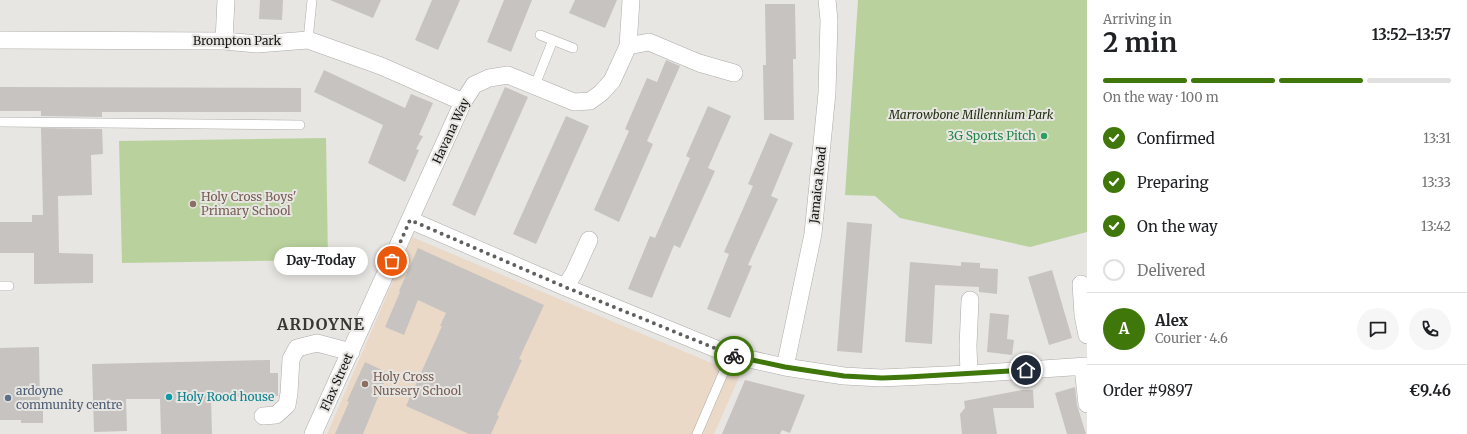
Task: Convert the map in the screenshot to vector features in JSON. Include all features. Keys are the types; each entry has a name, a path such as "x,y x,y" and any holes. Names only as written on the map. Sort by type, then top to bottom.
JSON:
{"street":[{"path":"224,41 226,0"},
{"path":"630,0 628,46 649,42 699,63 734,73"},
{"name":"Jamaica Road","path":"785,367 813,227 827,93 829,20 827,0"},
{"name":"Brompton Park","path":"0,40 224,41 257,44 308,40 381,66 463,102"},
{"name":"Havana Way","path":"410,220 463,102 474,85 489,78 508,75 574,102 590,100 601,93 612,81 628,46"},
{"path":"410,220 565,287 731,355 785,367 844,376 882,378 1085,366 1087,404"},
{"name":"Flax Street","path":"313,434 410,220"},
{"path":"565,287 574,273 589,240"},
{"path":"1082,284 1087,335"},
{"path":"969,374 968,346 970,300"},
{"path":"263,416 276,415 287,405 290,393 291,359 297,348 317,343 351,352"}],"lane":[{"path":"308,40 312,0"},
{"path":"540,35 573,48"},
{"path":"535,85 553,40"},
{"path":"0,122 300,125"},
{"path":"697,434 731,355"}],"shaded area":[{"path":"412,237 740,375 714,434 327,434"}],"green space":[{"name":"Marrowbone Millennium Park","path":"858,0 1087,0 1087,232 1030,247 900,218 875,196 845,195"},
{"path":"326,138 328,260 122,263 119,141"}],"building":[{"path":"260,0 283,0 282,20 259,19"},
{"path":"330,0 381,0 373,18"},
{"path":"432,0 460,0 438,50 415,40"},
{"path":"504,0 532,0 511,52 487,42"},
{"path":"575,0 617,0 605,28 569,13"},
{"path":"765,4 795,4 796,59 793,59 794,120 764,120 763,65 766,65"},
{"path":"666,60 680,66 647,141 653,144 619,222 594,210 629,131 625,129 647,78 657,82"},
{"path":"324,70 405,108 411,94 433,103 419,135 423,136 416,149 419,150 405,182 368,163 383,125 314,92"},
{"path":"0,87 301,88 301,112 102,112 102,117 41,116 41,111 0,111"},
{"path":"505,87 528,97 475,216 452,205"},
{"path":"708,106 731,116 708,168 715,171 680,248 674,245 652,298 628,289 650,236 655,238 690,158 686,156"},
{"path":"566,116 589,126 536,244 513,234"},
{"path":"41,128 102,129 103,154 91,155 92,195 58,196 59,253 93,254 93,283 34,284 34,253 0,253 0,222 32,222 32,215 43,215"},
{"path":"770,133 793,143 771,196 778,199 748,265 752,266 730,318 707,309 729,254 724,252 753,186 748,184"},
{"path":"847,222 872,224 862,353 837,351"},
{"path":"418,248 544,305 519,359 522,360 497,415 499,416 491,434 469,434 406,406 442,326 440,326 446,313 418,300 404,335 385,327"},
{"path":"910,262 961,266 961,262 980,263 980,268 998,269 997,294 979,292 979,287 935,285 932,344 905,342"},
{"path":"1052,270 1072,338 1049,345 1028,277"},
{"path":"990,313 1009,315 1007,339 1014,340 1012,355 987,352"},
{"path":"39,347 40,406 43,406 43,423 21,423 21,420 0,420 0,348"},
{"name":"Holy Rood house","path":"270,360 270,373 278,373 278,396 211,397 212,434 161,434 160,399 126,399 127,431 94,432 92,364"},
{"path":"365,362 388,373 363,434 335,434 349,402 347,401"},
{"path":"745,380 805,395 790,433 782,430 780,434 722,434"},
{"path":"1075,387 1077,405 1086,434 1067,434 1055,393"},
{"path":"1022,390 1033,390 1034,408 993,408 997,434 962,434 960,414 965,408 964,401"}],"way so far":[{"path":"392,261 410,220 565,287 734,356"}],"place":[{"name":"3G Sports Pitch","path":"1044,136"},
{"name":"Holy Cross Boys' Primary School","path":"193,204"},
{"name":"Day-Today","path":"392,261"},
{"name":"Holy Cross Nursery School","path":"365,384"},
{"name":"Holy Rood house","path":"169,397"},
{"name":"ardoyne community centre","path":"8,398"}],"district":[{"name":"ARDOYNE","path":"321,324"}],"route":[{"path":"734,356 785,367 844,376 882,378 1026,370"}]}
